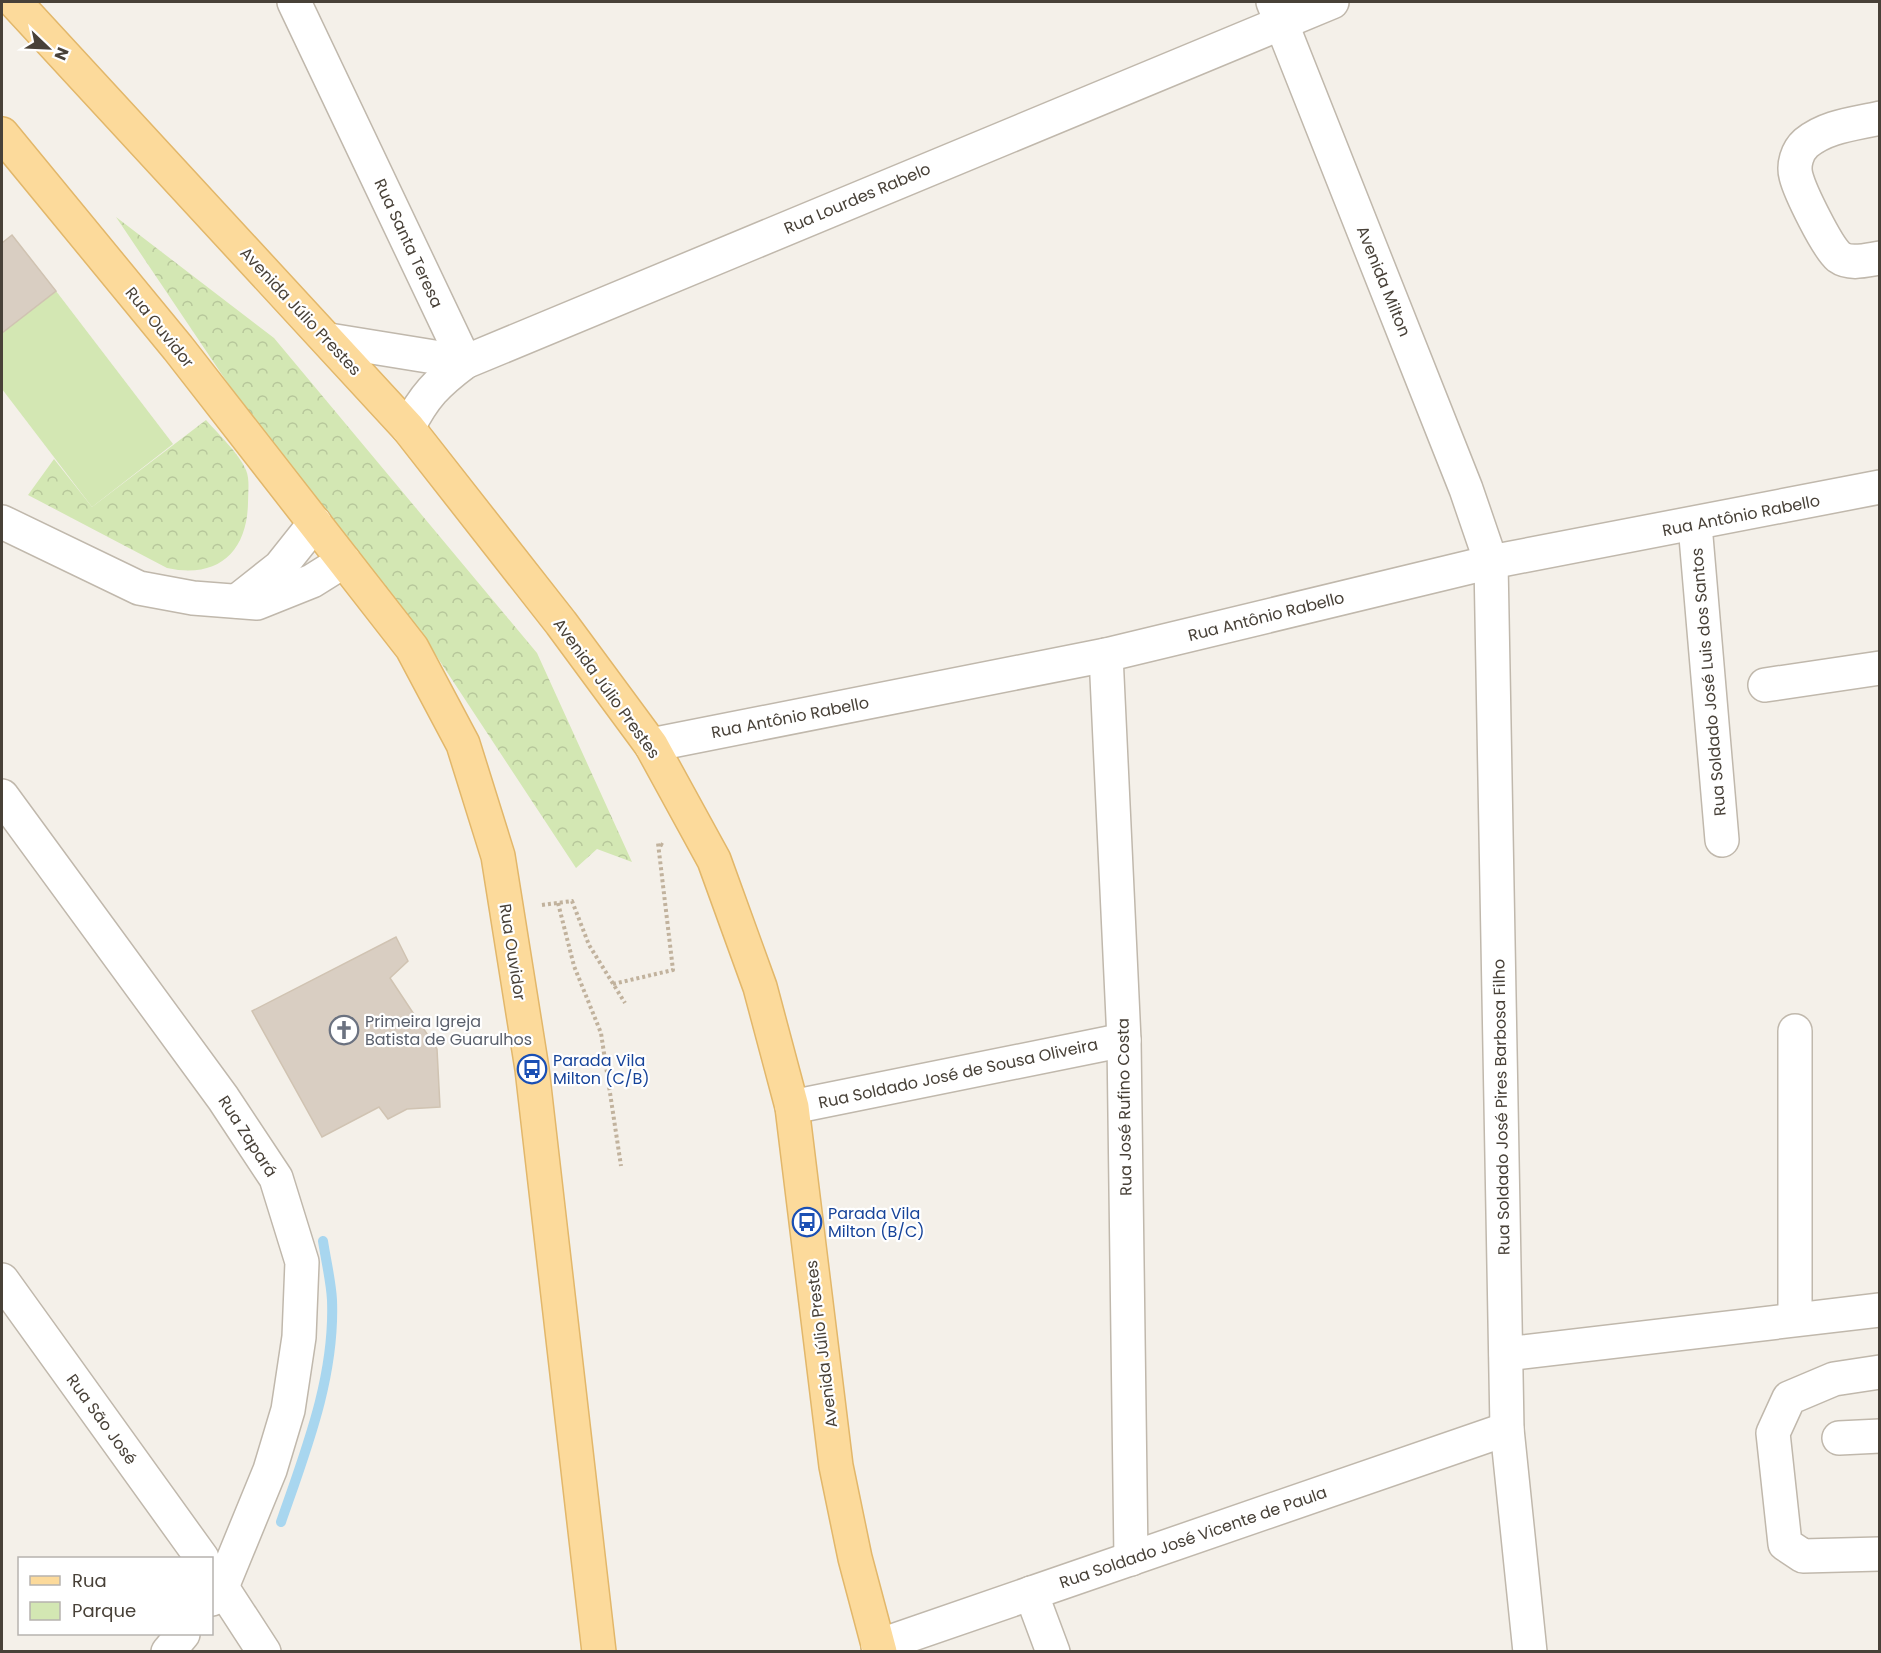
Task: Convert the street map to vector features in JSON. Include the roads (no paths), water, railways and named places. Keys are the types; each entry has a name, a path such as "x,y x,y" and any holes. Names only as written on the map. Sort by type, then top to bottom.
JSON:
{"main road":[{"name":"Avenida Júlio Prestes","path":"15,2 408,428 561,623 651,745 714,860 760,987 792,1107 836,1466 855,1558 879,1649"},
{"name":"Rua Ouvidor","path":"2,134 178,348 412,648 463,744 498,856 532,1069 582,1488 599,1652"}],"street":[{"name":"Rua Santa Teresa","path":"294,2 465,362"},
{"name":"Rua Lourdes Rabelo","path":"408,428 422,401 438,382 465,362 1277,12 1332,2"},
{"name":"Avenida Milton","path":"1277,12 1466,489 1491,562"},
{"path":"1880,118 1826,130 1804,144 1795,160 1796,176 1828,244 1841,258 1856,262 1880,258"},
{"path":"329,340 465,362"},
{"name":"Rua Antônio Rabello","path":"651,745 1106,655 1491,562 1695,525 1880,487"},
{"path":"2,522 139,588 193,598 257,603 312,581 344,561"},
{"path":"235,602 280,567 315,523"},
{"name":"Rua Soldado José Luis dos Santos","path":"1695,525 1722,840"},
{"name":"Rua Soldado José Pires Barbosa Filho","path":"1491,562 1507,1429 1530,1652"},
{"name":"Rua José Rufino Costa","path":"1106,655 1124,1040 1131,1559"},
{"path":"1765,685 1880,668"},
{"name":"Rua Zapará","path":"2,796 224,1098 276,1178 302,1262 299,1337 288,1410 270,1470 215,1586"},
{"path":"1795,1031 1795,1319"},
{"name":"Rua Soldado José de Sousa Oliveira","path":"792,1107 1124,1040"},
{"name":"Rua São José","path":"2,1280 201,1557"},
{"path":"1506,1354 1880,1310"},
{"path":"1880,1372 1834,1379 1789,1398 1773,1433 1785,1544 1803,1556 1880,1554"},
{"name":"Rua Soldado José Vicente de Paula","path":"879,1649 1031,1593 1507,1429"},
{"path":"1839,1438 1880,1436"},
{"path":"215,1586 264,1652"},
{"path":"1031,1593 1053,1652"},
{"path":"168,1652 182,1635"}],"waterway":[{"path":"281,1522 317,1413 329,1357 332,1300 323,1241"}],"place":[{"name":"Primeira Igreja Batista de Guarulhos","path":"344,1030"},
{"name":"Parada Vila Milton (C/B)","path":"532,1069"},
{"name":"Parada Vila Milton (B/C)","path":"807,1222"}]}
